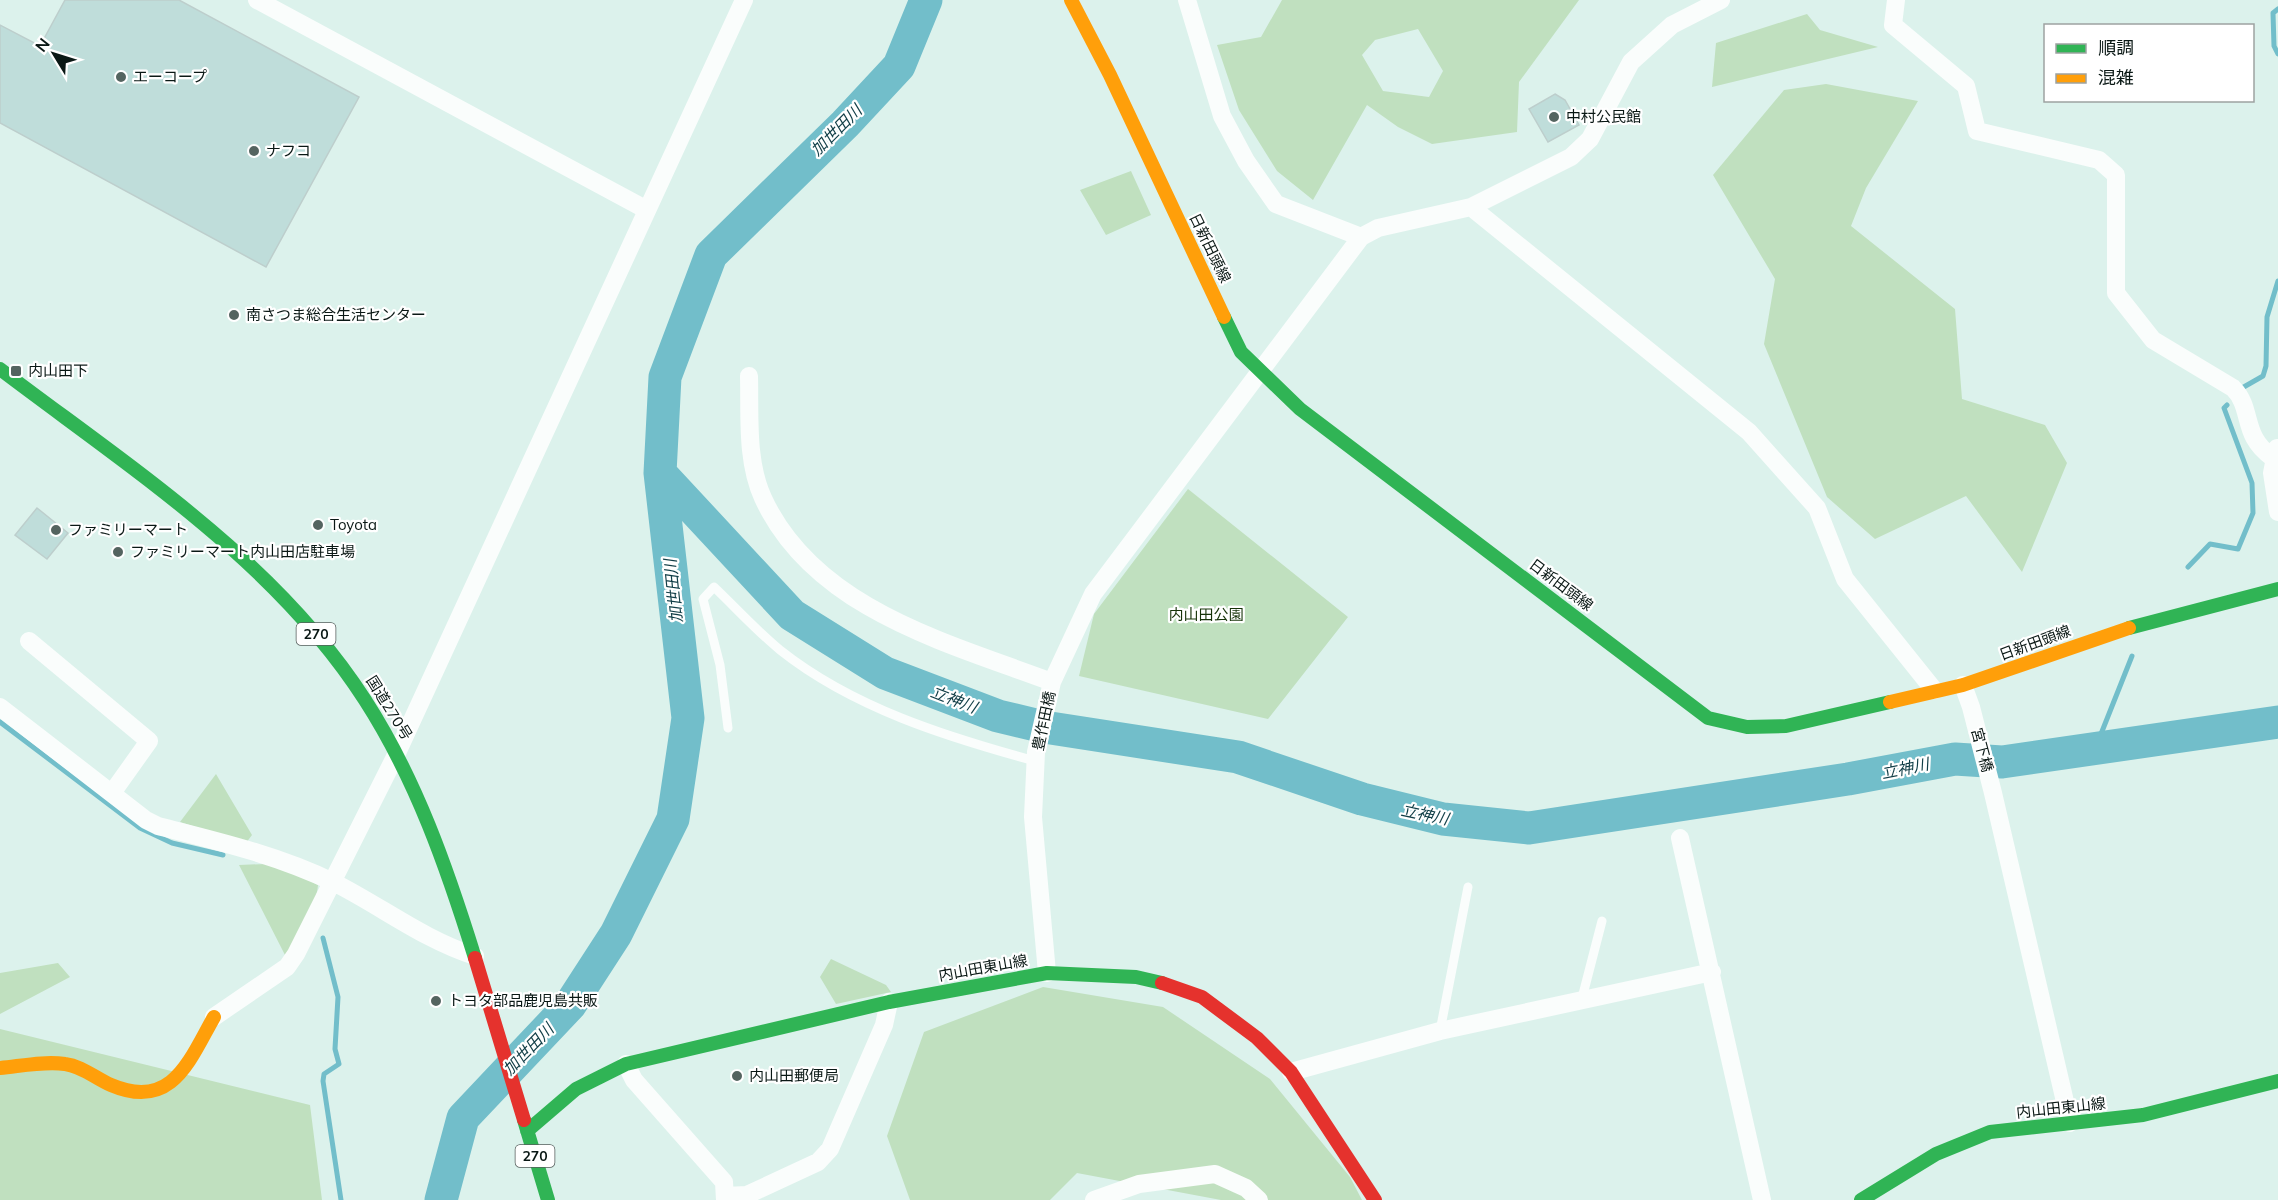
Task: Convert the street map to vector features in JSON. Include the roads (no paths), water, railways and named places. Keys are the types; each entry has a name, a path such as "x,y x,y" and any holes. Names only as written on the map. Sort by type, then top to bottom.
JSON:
{"main road":[{"name":"日新田頭線","path":"1071,0 1110,75 1241,352 1300,409 1708,718 1747,728 1786,726 1963,685 2111,633 2278,589"},
{"name":"国道270号","path":"0,369 201,525 276,591 339,663 382,725 437,842 475,956 548,1200"},
{"name":"内山田東山線","path":"527,1131 576,1089 626,1064 889,1002 1047,973 1136,977 1172,985 1202,997 1257,1038 1291,1072 1375,1200"},
{"path":"0,1068 64,1064 81,1069 124,1091 142,1095 156,1092 175,1083 214,1017"},
{"name":"内山田東山線","path":"1861,1200 1888,1191 1969,1139 1990,1132 2143,1115 2206,1101 2278,1081"}],"street":[{"path":"257,0 647,210"},
{"path":"214,1017 287,967 297,954 397,753 744,0"},
{"path":"1187,0 1222,116 1246,161 1276,204 1361,237 1378,228 1471,207 1571,157 1590,139 1631,62 1672,25 1721,0"},
{"path":"1896,0 1893,25 1966,86 1977,131 2099,160 2116,175 2116,293 2153,340 2233,388 2240,396 2250,433 2264,452 2276,452 2272,472 2278,512"},
{"path":"1471,207 1749,432 1817,508 1845,579 1934,690"},
{"name":"豊作田橋","path":"1047,973 1033,817 1036,757 1050,690 1093,594 1258,370 1361,237"},
{"path":"749,376 751,451 762,497 788,540 824,575 858,601 906,626 1050,690"},
{"path":"29,640 148,741 112,793"},
{"name":"宮下橋","path":"1963,685 1971,707 1993,793 2070,1124"},
{"path":"0,707 146,820 158,826 270,855 333,882 425,935 475,956"},
{"path":"1680,838 1762,1200"},
{"path":"1291,1072 1440,1031 1712,972"},
{"path":"626,1064 634,1080 724,1182 725,1198 747,1195 818,1161 830,1149 884,1024 889,1002"},
{"path":"1094,1200 1139,1184 1215,1174 1246,1188 1258,1200"}],"lane":[{"path":"728,728 720,665 703,599 714,587 780,650 821,678 895,715 966,742 1036,757"},
{"path":"1440,1031 1468,887"},
{"path":"1581,1002 1602,921"}],"waterway":[{"name":"加世田川","path":"441,1200 463,1118 570,1005 616,934 673,819 688,718 660,473 665,377 711,255 845,124 899,66 926,0"},
{"path":"2278,9 2273,13 2274,46 2278,54"},
{"path":"2242,388 2263,376 2266,366 2267,317 2278,281"},
{"path":"2188,567 2210,544 2238,549 2253,513 2252,483 2224,408 2227,405"},
{"name":"立神川","path":"660,473 792,615 885,673 998,716 1044,727 1238,757 1362,799 1443,819 1529,828 1848,779 1955,759 2002,762 2278,722"},
{"path":"2095,749 2132,656"},
{"path":"0,722 140,828 172,843 223,855"},
{"path":"323,938 338,997 335,1049 339,1064 324,1074 323,1081 341,1200"}],"place":[{"name":"エーコープ","path":"121,77"},
{"name":"中村公民館","path":"1554,117"},
{"name":"ナフコ","path":"254,151"},
{"name":"南さつま総合生活センター","path":"234,315"},
{"name":"内山田下","path":"16,371"},
{"name":"Toyota","path":"318,525"},
{"name":"ファミリーマート","path":"56,530"},
{"name":"ファミリーマート内山田店駐車場","path":"118,552"},
{"name":"トヨタ部品鹿児島共販","path":"436,1001"},
{"name":"内山田郵便局","path":"737,1076"}],"park label":[{"name":"内山田公園","path":"1206,615"}]}
